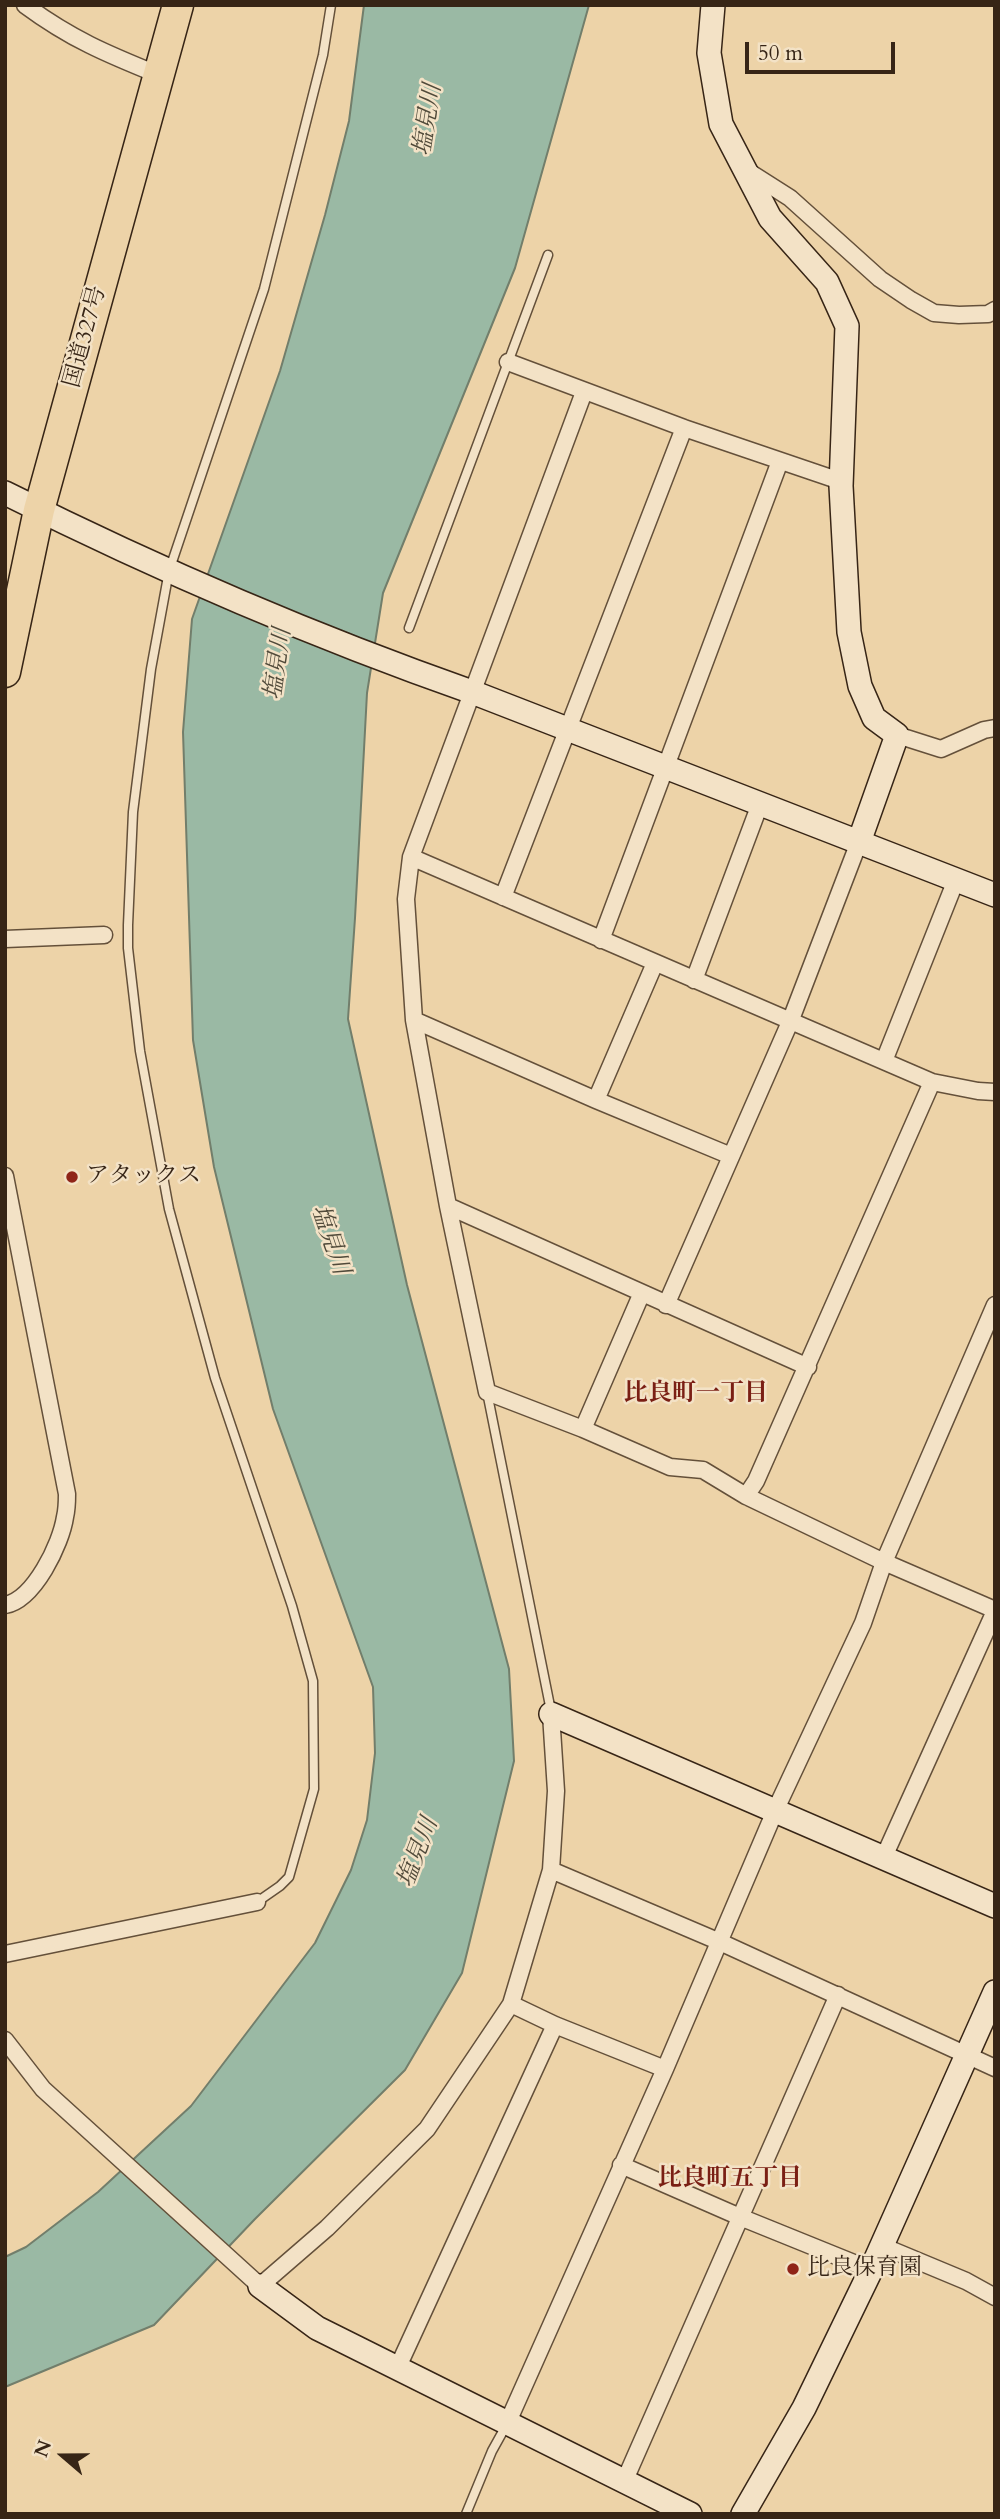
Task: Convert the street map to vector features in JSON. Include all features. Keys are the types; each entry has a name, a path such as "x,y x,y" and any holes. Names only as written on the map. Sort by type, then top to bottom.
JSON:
{"highway":[{"name":"国道327号","path":"5,672 39,510 178,5"}],"street":[{"path":"25,5 58,29 98,51 159,75"},
{"path":"713,5 709,53 721,124 770,218 827,282 847,327 841,478 849,632 860,686 874,718 897,735 941,749 984,730 995,728"},
{"path":"744,168 790,198 880,279 911,300 934,313 978,315 995,310"},
{"path":"508,362 684,428 837,480 841,478"},
{"path":"584,392 411,857 406,899 414,1020 447,1206 486,1392 583,1429 670,1467 703,1470 746,1496 995,1611 883,1859"},
{"path":"503,897 684,428"},
{"path":"601,940 780,461"},
{"path":"5,494 176,575 395,665 472,692 995,895"},
{"path":"666,1305 790,1021 897,735"},
{"path":"694,980 760,804"},
{"path":"411,857 932,1082 995,1092"},
{"path":"884,1061 956,880"},
{"path":"5,939 104,934"},
{"path":"596,1100 655,963"},
{"path":"414,1020 731,1156"},
{"path":"746,1496 756,1481 808,1367 932,1082"},
{"path":"5,1176 67,1494 65,1519 51,1556 35,1585 15,1603 5,1605"},
{"path":"447,1206 808,1367"},
{"path":"583,1429 641,1294"},
{"path":"507,2424 665,2069 775,1811 863,1623 884,1562 995,1305"},
{"path":"260,2286 327,2228 427,2129 511,2004 551,1870 556,1791 551,1714 995,1906"},
{"path":"551,1870 720,1942 995,2068"},
{"path":"5,1954 257,1902"},
{"path":"743,2514 804,2408 871,2270 995,1992"},
{"path":"624,2482 838,1995"},
{"path":"511,2004 555,2025 665,2069"},
{"path":"397,2369 555,2025"},
{"path":"5,2040 43,2089 260,2286 317,2328 690,2514"},
{"path":"621,2165 871,2270"},
{"path":"882,2246 966,2281 995,2297"}],"lane":[{"path":"257,1902 281,1886 289,1877 314,1789 313,1681 292,1606 215,1378 169,1209 140,1051 128,948 133,812 151,669 176,575 264,289 323,55 331,5"},
{"path":"409,628 548,255"},
{"path":"486,1392 551,1714"},
{"path":"466,2514 492,2451 507,2424"}],"water":[{"name":"塩見川","path":"364,5 589,5 515,268 383,593 367,693 348,1019 407,1285 509,1669 514,1761 462,1973 405,2070 255,2219 154,2325 5,2387 5,2257 26,2247 98,2192 191,2106 315,1943 351,1870 367,1820 375,1753 373,1687 273,1409 214,1167 193,1040 183,732 192,619 280,371 325,215 349,121"}],"place":[{"name":"アタックス","path":"72,1177"},
{"name":"比良保育園","path":"793,2269"}],"district":[{"name":"比良町一丁目","path":"696,1394"},
{"name":"比良町五丁目","path":"730,2179"}]}
